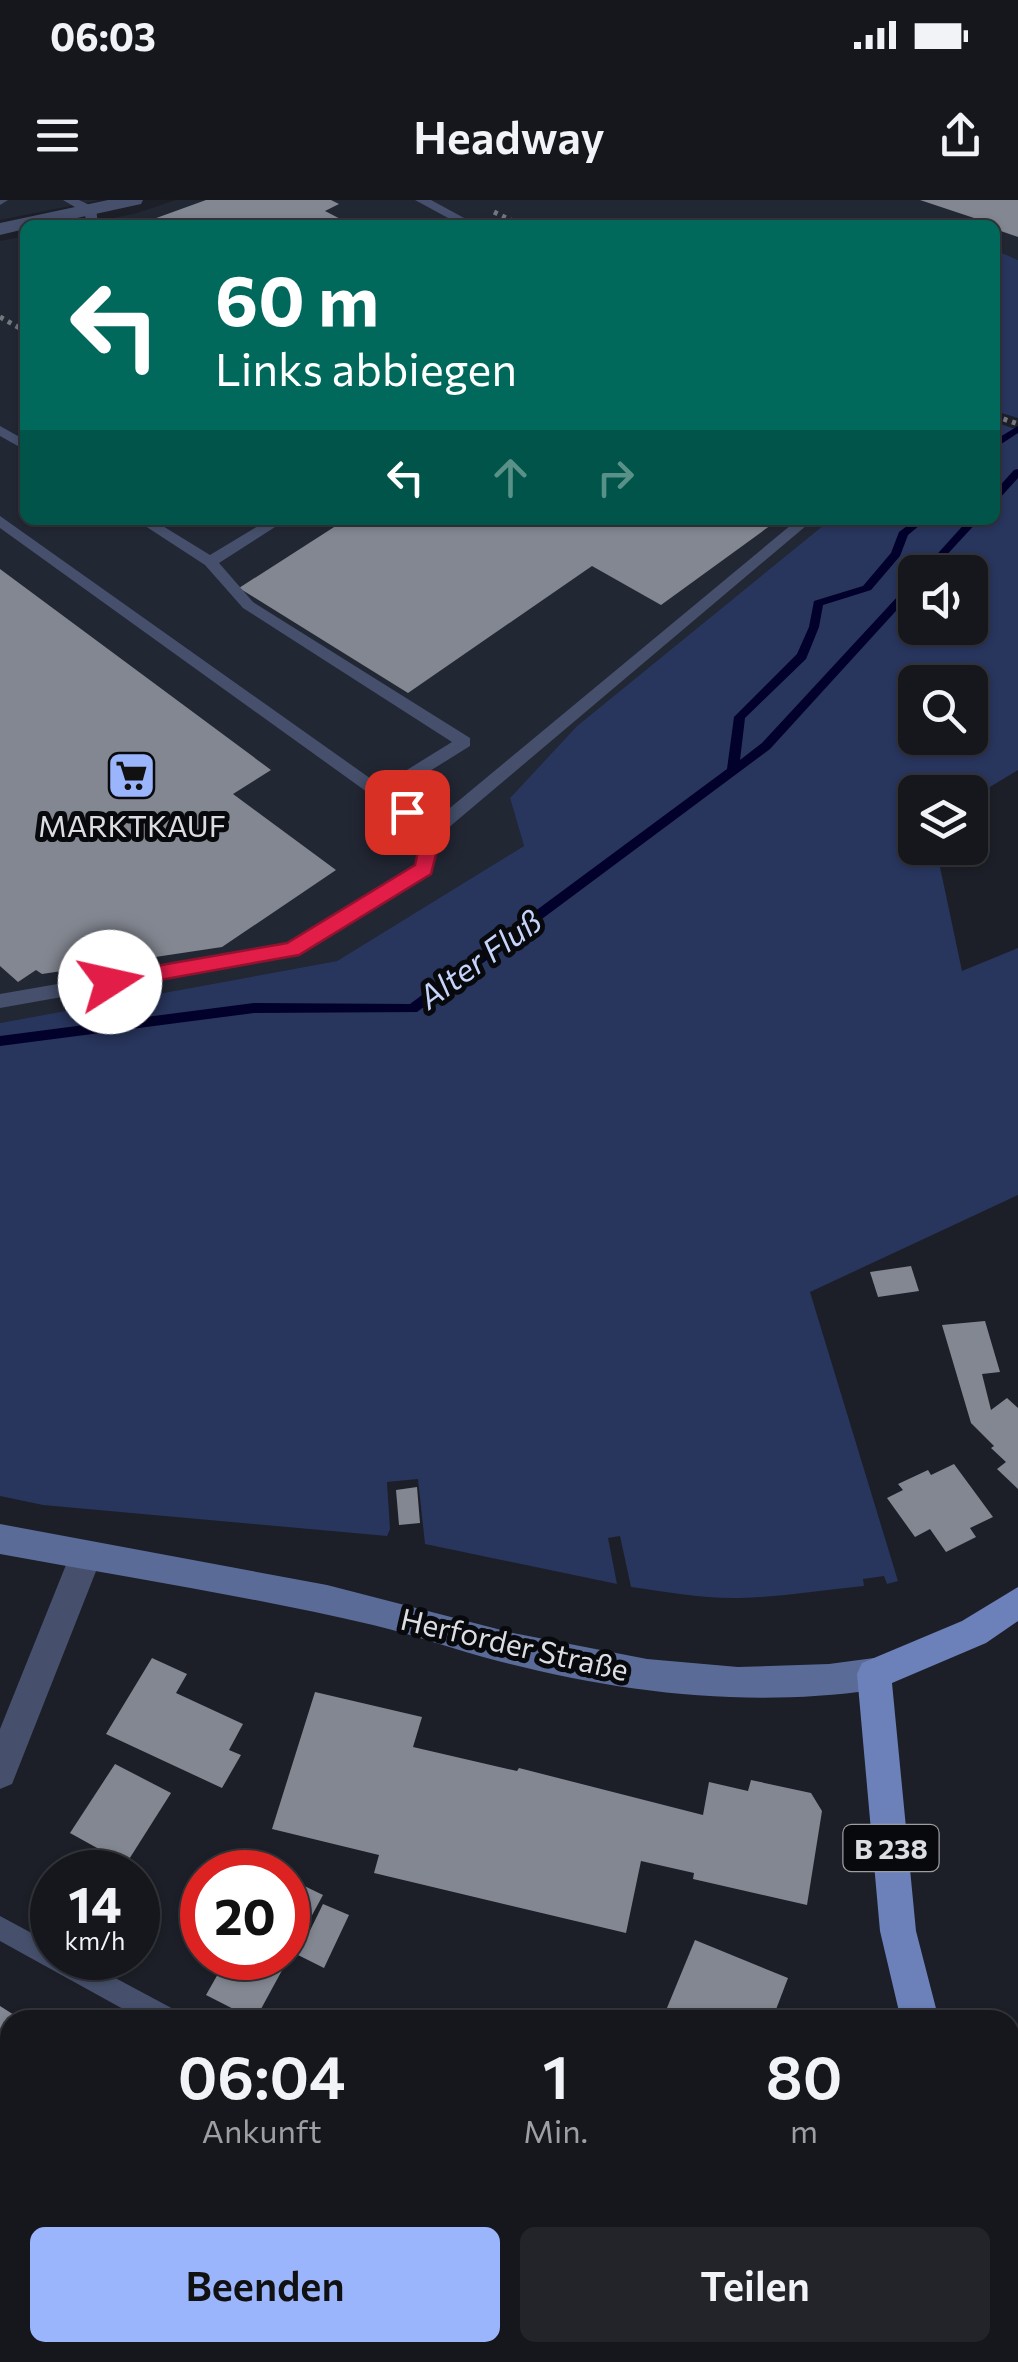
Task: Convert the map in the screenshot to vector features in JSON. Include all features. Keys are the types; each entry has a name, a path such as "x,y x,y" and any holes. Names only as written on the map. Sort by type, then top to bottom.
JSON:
{"main road":[{"name":"Herforder Straße","path":"874,1674 974,1632 1018,1602"},
{"name":"B 238","path":"874,1674 898,1931 918,2010"}],"street":[{"path":"91,218 134,200"},
{"name":"Herforder Straße","path":"0,1539 280,1590 380,1612 510,1648 624,1670 729,1684 825,1683 874,1674"},
{"path":"0,1772 86,1556"}],"lane":[{"path":"70,200 91,218"},
{"path":"421,200 461,220"},
{"path":"0,522 432,831"},
{"path":"151,525 210,562 248,605 464,742 382,794"},
{"path":"210,562 271,525"},
{"path":"0,1001 292,950 424,869 432,831 800,525"},
{"path":"0,1928 30,1944"},
{"path":"95,1980 150,2010"}],"shaded area":[{"path":"0,200 100,200 0,220"},
{"path":"176,200 1018,200 1018,260 1000,252 1000,220 104,220"},
{"path":"20,237 20,525 824,525 577,726 510,798 524,846 337,961 0,1023 0,241"},
{"path":"1000,252 1018,260 1018,418 1000,413"},
{"path":"1000,424 1018,430 1018,770 988,788 988,775 898,775 898,865 940,865 962,971 1018,948 1018,1195 810,1292 898,1581 887,1584 884,1576 863,1579 864,1586 771,1596 686,1595 631,1587 620,1536 608,1538 617,1584 425,1544 418,1479 387,1482 387,1536 43,1505 0,1496 0,1023 337,961 524,846 510,798 577,726 824,525 1000,525"}],"building":[{"path":"206,200 331,200 339,204 325,211 342,220 151,220"},
{"path":"920,200 1018,200 1018,237 1000,231 1000,220 980,220"},
{"path":"337,525 771,525 661,605 592,566 408,693 239,588"},
{"name":"MARKTKAUF","path":"0,569 271,770 233,794 336,870 222,947 42,974 36,970 18,982 0,966"},
{"path":"911,1266 919,1291 878,1297 870,1272"},
{"path":"985,1321 1000,1372 982,1374 991,1410 1007,1398 1018,1408 1018,1489 997,1469 1006,1462 971,1423 942,1325"},
{"path":"954,1464 993,1517 970,1528 976,1537 946,1552 930,1529 915,1537 887,1498 903,1490 898,1484 928,1470 931,1475"},
{"path":"417,1487 420,1523 399,1525 396,1490"},
{"path":"152,1658 187,1674 176,1693 243,1724 229,1750 241,1755 222,1788 106,1734"},
{"path":"315,1692 422,1717 413,1747 517,1771 519,1768 703,1815 709,1782 748,1791 751,1780 811,1793 822,1811 807,1905 693,1879 694,1873 641,1861 626,1933 374,1873 379,1855 272,1829"},
{"path":"115,1764 171,1793 135,1850 101,1850 70,1833"},
{"path":"310,1889 323,1895 310,1919"},
{"path":"323,1904 349,1915 324,1968 310,1961 310,1931"},
{"path":"695,1940 788,1978 776,2010 666,2010"},
{"path":"215,1980 277,1980 260,2010 235,2010 206,1995"}],"waterway":[{"name":"Alter Fluß","path":"1000,442 1018,429"},
{"name":"Alter Fluß","path":"1000,492 1018,472"},
{"name":"Alter Fluß","path":"733,770 740,717 802,656 814,627 818,603 867,588 896,554 903,534 915,525"},
{"name":"Alter Fluß","path":"942,555 969,525"},
{"name":"Alter Fluß","path":"0,1041 254,1008 413,1009 766,746 898,602"}],"place":[{"name":"MARKTKAUF","path":"132,775"}],"route":[{"path":"110,982 292,950 424,869 432,831 407,812"}]}
